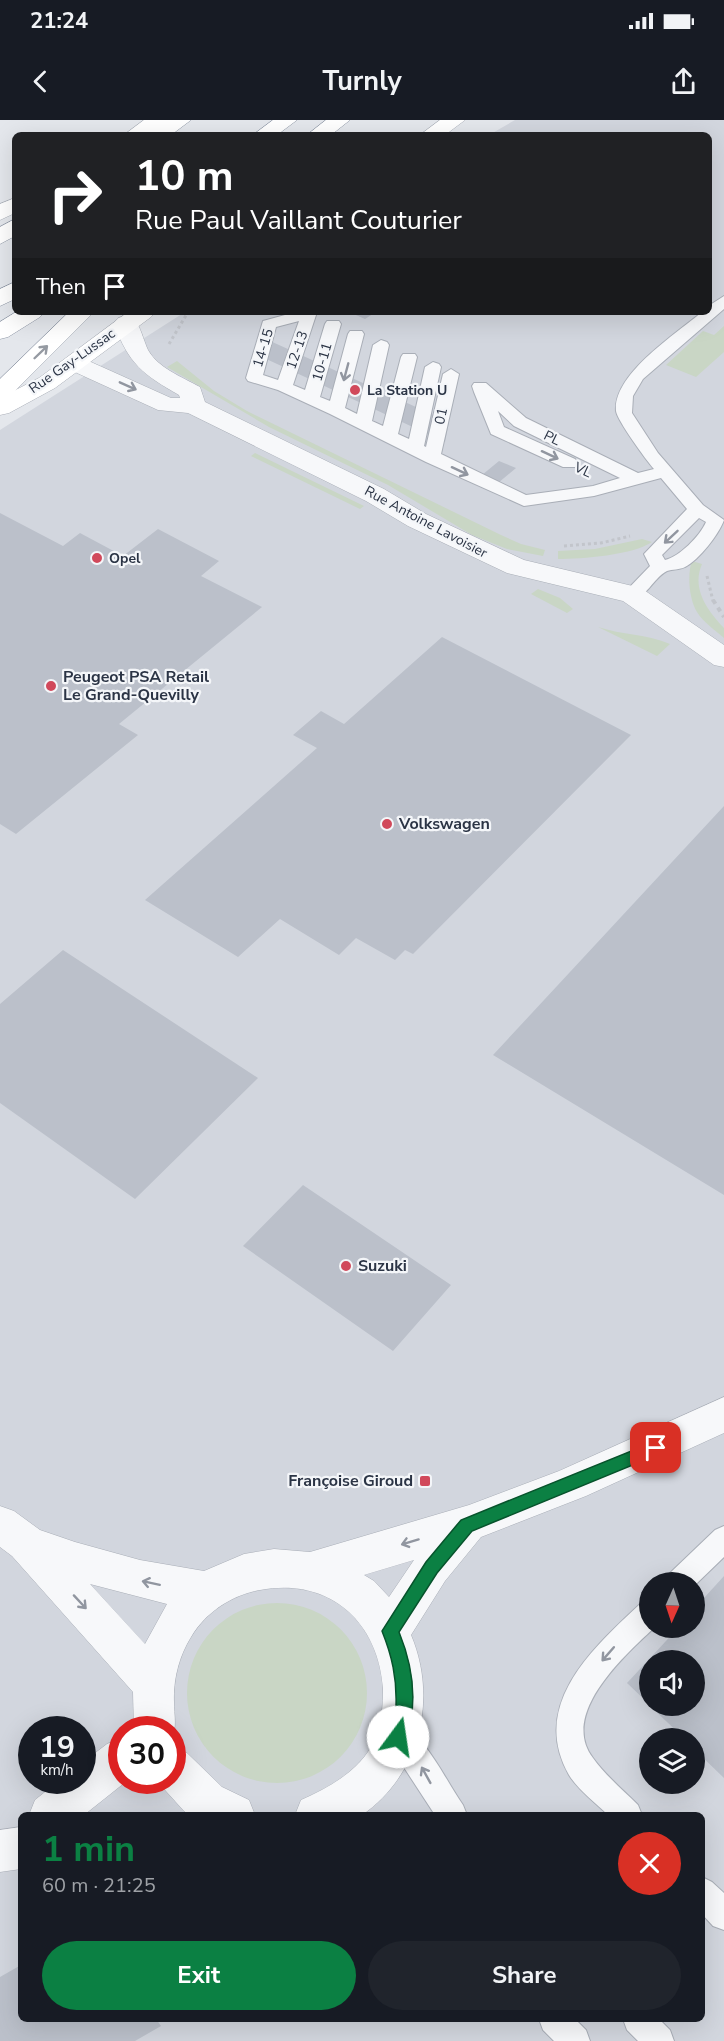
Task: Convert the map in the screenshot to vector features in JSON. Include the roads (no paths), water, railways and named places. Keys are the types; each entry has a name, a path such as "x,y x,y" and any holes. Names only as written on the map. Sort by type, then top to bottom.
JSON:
{"main road":[{"path":"139,132 159,120"},
{"path":"162,132 181,120"},
{"path":"268,132 287,120"},
{"path":"322,132 340,120"},
{"path":"435,132 455,120"},
{"path":"0,332 27,315"},
{"path":"0,392 79,315"},
{"name":"Rue Gay-Lussac","path":"0,408 47,383 135,318"}],"street":[{"name":"Rue Antoine Lavoisier","path":"135,318 133,347 146,366 191,392 193,406"},
{"name":"Rue Antoine Lavoisier","path":"74,363 167,405 193,406 375,495 417,520 516,567 632,594 724,658"},
{"path":"309,1571 467,1525 656,1448 724,1414"},
{"path":"390,1631 431,1568 467,1525"},
{"path":"13,1534 118,1575 168,1586 209,1591"},
{"path":"13,1534 152,1682"},
{"path":"153,1716 152,1682 159,1655 171,1630 188,1608 209,1591 240,1575 275,1568 309,1571 333,1580 355,1592 375,1610 390,1631 400,1656 405,1682 405,1710 398,1737 386,1761 371,1781 331,1812"},
{"path":"54,1812 108,1770"},
{"path":"186,1785 213,1812"}],"lane":[{"path":"712,311 724,301"},
{"name":"14-15","path":"284,387 254,378 269,324 303,315"},
{"name":"12-13","path":"284,387 309,315"},
{"path":"632,594 660,567 679,563 711,531 715,520 697,509 635,433 624,412 625,396 636,376 707,315"},
{"name":"10-11","path":"311,399 333,324"},
{"path":"336,410 356,334"},
{"path":"363,423 381,345"},
{"path":"389,436 409,357"},
{"path":"415,448 434,367"},
{"name":"01","path":"432,458 451,374"},
{"name":"PL","path":"480,386 520,422 634,478"},
{"name":"VL","path":"480,386 497,430 614,484"},
{"path":"284,387 524,501 594,491 665,471"},
{"path":"660,567 653,554 697,509"},
{"path":"690,1572 724,1539"},
{"path":"625,1812 580,1766 569,1734 574,1702 606,1655 639,1624"},
{"path":"398,1737 416,1755 436,1793 451,1812"},
{"path":"705,1895 724,1915"},
{"path":"557,2022 575,2041"},
{"path":"642,2022 659,2041"}],"place":[{"name":"La Station U","path":"355,390"},
{"name":"Opel","path":"97,558"},
{"name":"Peugeot PSA Retail Le Grand-Quevilly","path":"51,686"},
{"name":"Volkswagen","path":"387,824"},
{"name":"Suzuki","path":"346,1266"},
{"name":"Françoise Giroud","path":"425,1481"}]}
